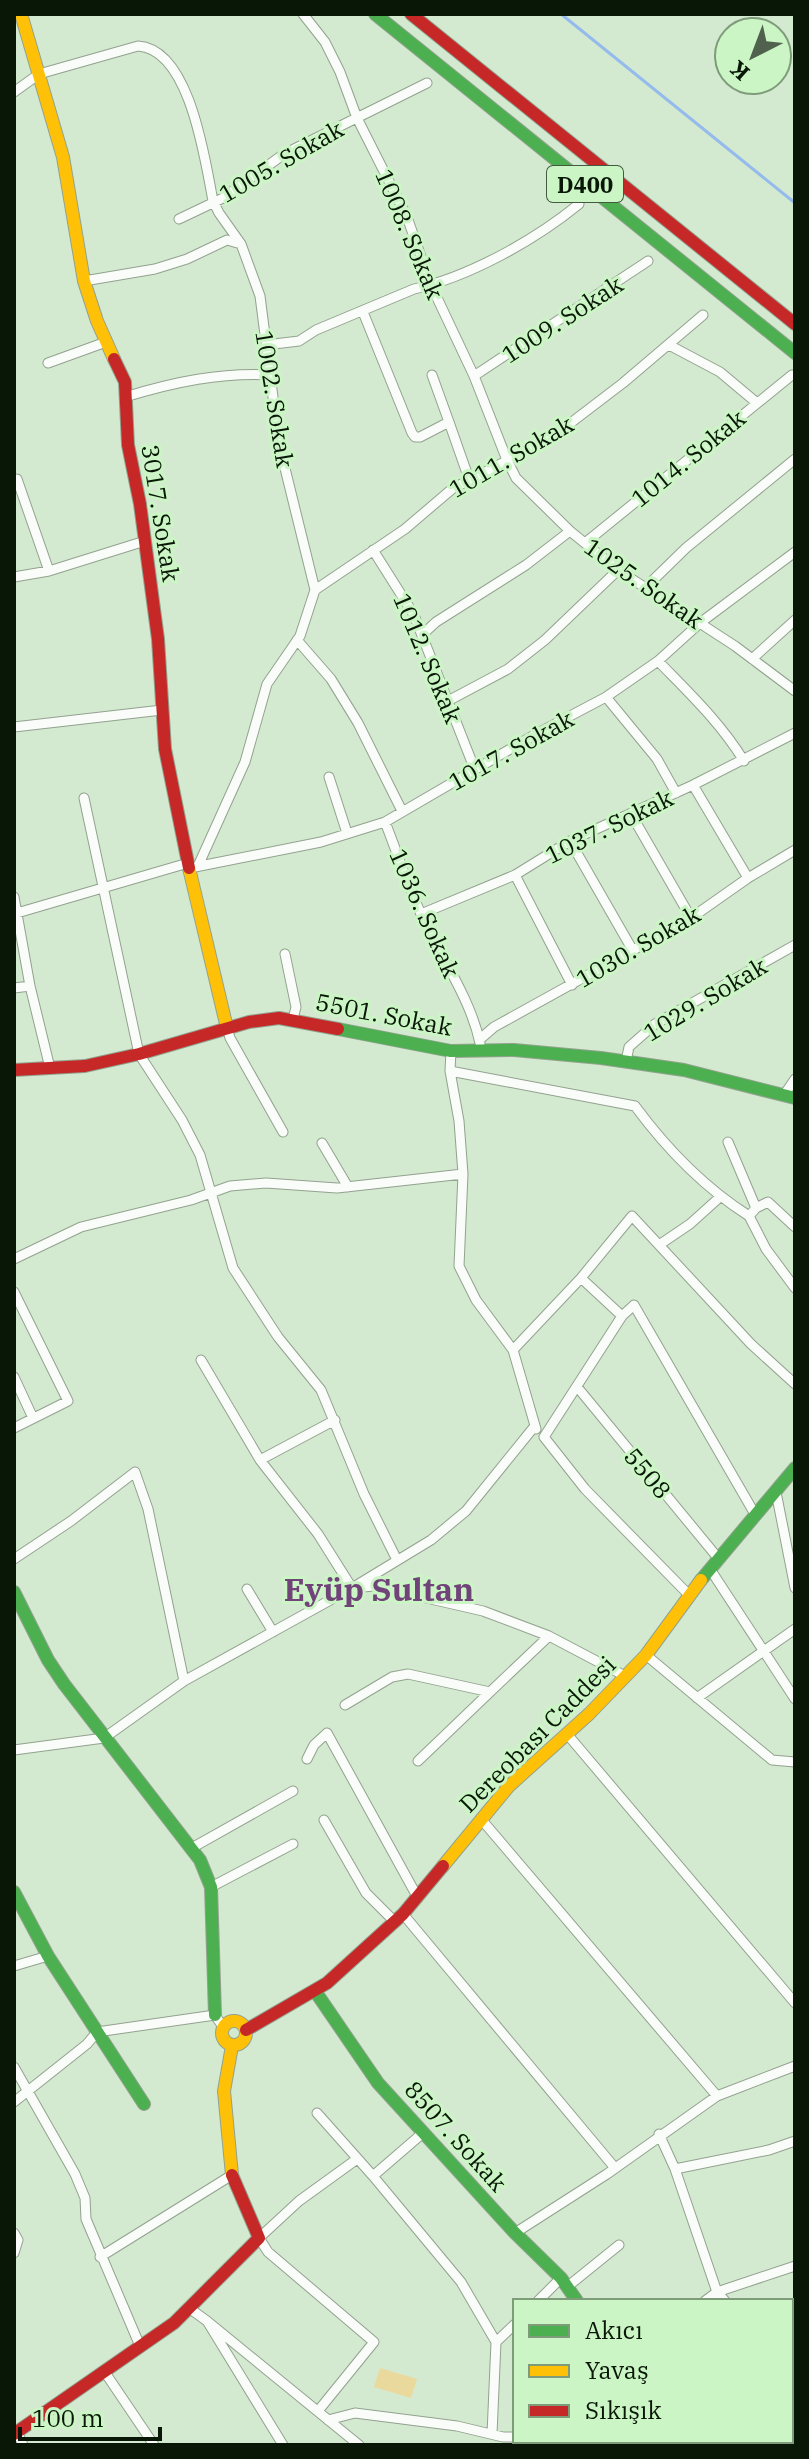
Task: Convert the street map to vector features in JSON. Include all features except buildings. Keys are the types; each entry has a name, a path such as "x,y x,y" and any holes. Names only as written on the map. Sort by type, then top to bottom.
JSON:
{"main road":[{"name":"3017. Sokak","path":"21,14 63,157 84,281 106,342 125,382 128,445 158,639 165,749 227,1028"},
{"name":"D400","path":"375,14 795,353"},
{"name":"D400","path":"411,14 795,324"},
{"name":"5501. Sokak","path":"14,1070 85,1066 265,1019 293,1019 451,1051 480,1045 626,1061 716,1076 790,1096"},
{"name":"Dereobası Caddesi","path":"246,2030 315,1991 344,1970 418,1898 509,1786 567,1734 646,1655 714,1564 794,1473"},
{"path":"14,1592 48,1660 104,1738 200,1860 211,1887 215,2015"},
{"path":"14,1892 48,1956 144,2104"},
{"name":"8507. Sokak","path":"315,1991 378,2083 576,2299"},
{"path":"237,2021 246,2030 243,2041 232,2046 222,2039 223,2027 237,2021"},
{"path":"16,2433 174,2323 259,2238 232,2175 224,2091 232,2046"}],"street":[{"name":"1008. Sokak","path":"303,14 332,54 357,118 407,217 431,285 474,376 507,460"},
{"name":"1002. Sokak","path":"14,92 39,74 138,46 153,48 163,55 179,78 191,105 213,201 241,244 260,296 279,444 315,590"},
{"name":"1005. Sokak","path":"179,219 223,198 270,162 427,83"},
{"path":"266,345 299,341 316,330 414,289 468,271 547,231 579,204"},
{"path":"84,281 148,271 187,259 227,240 241,244"},
{"name":"1009. Sokak","path":"474,376 648,261"},
{"path":"363,312 415,437 449,422"},
{"name":"1011. Sokak","path":"315,590 405,529 440,497 551,438 703,315"},
{"path":"48,363 106,342"},
{"path":"669,345 720,372 757,403"},
{"path":"125,397 207,377 240,373 272,375"},
{"path":"432,375 469,479"},
{"name":"1014. Sokak","path":"585,543 792,375"},
{"path":"646,587 686,548 795,459"},
{"name":"1025. Sokak","path":"507,460 523,487 618,570 700,623 795,691"},
{"path":"17,479 49,571"},
{"path":"422,635 436,622 526,565 570,531"},
{"path":"14,577 49,571 145,541"},
{"name":"1012. Sokak","path":"373,550 404,595 475,770"},
{"name":"1017. Sokak","path":"17,913 192,866 270,854 321,842 385,822 606,697 658,661 700,623 795,552"},
{"path":"446,702 508,669 545,640 618,570"},
{"path":"192,866 245,762 267,684 297,640 310,611 315,590"},
{"path":"752,659 795,620"},
{"path":"297,640 331,679 358,723 402,811"},
{"path":"658,661 710,714 744,761"},
{"path":"606,697 657,759 676,793"},
{"path":"14,727 162,710"},
{"name":"1037. Sokak","path":"421,914 515,875 570,841 744,761 795,733"},
{"path":"329,777 347,833"},
{"path":"693,785 748,878"},
{"path":"84,798 139,1054 182,1120 200,1155 233,1268 278,1337 321,1390 364,1494 397,1560"},
{"path":"631,814 691,918"},
{"name":"1036. Sokak","path":"385,822 421,914 445,957 476,1028 480,1045"},
{"path":"570,841 632,949"},
{"name":"1030. Sokak","path":"480,1045 494,1027 691,918 795,850"},
{"path":"515,875 572,985"},
{"path":"14,897 16,926 50,1068"},
{"name":"1029. Sokak","path":"626,1061 629,1047 655,1024 795,945"},
{"path":"285,954 296,1007 293,1019"},
{"path":"14,988 30,986"},
{"path":"227,1028 283,1132"},
{"path":"451,1051 450,1071 459,1121 463,1174 459,1266 476,1300 513,1350 534,1427 585,1489 689,1595"},
{"path":"450,1071 635,1106 652,1129 720,1197 752,1212"},
{"path":"790,1096 795,1079"},
{"path":"728,1142 766,1249 795,1288"},
{"path":"322,1143 348,1187"},
{"path":"14,1259 81,1227 191,1200 230,1186 266,1183 348,1187 463,1174"},
{"path":"659,1245 690,1224 720,1197"},
{"path":"752,1212 768,1202 795,1227"},
{"path":"513,1350 581,1278 632,1216 751,1344 795,1384"},
{"path":"581,1278 622,1316"},
{"path":"14,1292 68,1401 14,1428"},
{"path":"544,1437 622,1316 634,1305 756,1516"},
{"path":"201,1360 260,1460 318,1534 352,1588"},
{"path":"14,1377 33,1418"},
{"name":"5508","path":"578,1388 714,1564 795,1699"},
{"path":"260,1460 335,1420"},
{"path":"14,1750 104,1738 184,1681 352,1588 431,1540 459,1518 534,1427"},
{"path":"14,1559 71,1521 135,1472 148,1509 184,1681"},
{"path":"776,1492 795,1588"},
{"path":"352,1588 374,1586 483,1611 549,1636 625,1676"},
{"path":"247,1589 273,1632"},
{"path":"697,1698 795,1629"},
{"path":"418,1761 549,1636"},
{"path":"646,1655 772,1760 795,1762"},
{"path":"345,1705 392,1677 408,1674 490,1692"},
{"path":"307,1759 314,1745 327,1733 418,1898"},
{"path":"567,1734 795,2003"},
{"path":"190,1849 293,1791"},
{"path":"481,1819 717,2096"},
{"path":"324,1820 366,1893 398,1918 615,2168"},
{"path":"211,1887 293,1844"},
{"path":"14,1966 48,1956"},
{"path":"14,2102 87,2044 97,2032 215,2015 223,2027"},
{"path":"515,2233 717,2096 795,2066"},
{"path":"14,2067 75,2174 85,2198 86,2219 100,2257 140,2346"},
{"path":"317,2113 461,2282 496,2342 492,2434"},
{"path":"373,2176 424,2132"},
{"path":"659,2134 675,2169 717,2292 723,2299"},
{"path":"675,2169 769,2150 795,2141"},
{"path":"318,2411 374,2342 268,2252 259,2238 299,2201 357,2159"},
{"path":"100,2257 232,2175"},
{"path":"14,2233 18,2240 14,2253"},
{"path":"541,2299 619,2245"},
{"path":"708,2299 717,2292 794,2269"},
{"path":"189,2308 359,2445"},
{"path":"207,2321 283,2445"},
{"path":"496,2342 513,2326"},
{"path":"104,2371 154,2445"},
{"path":"328,2420 355,2413 457,2426 492,2434 502,2441"},
{"path":"16,2433 23,2445"}],"shaded area":[{"path":"380,2368 417,2379 411,2398 374,2387"}],"waterway":[{"path":"561,14 795,203"}],"traffic: fast":[{"path":"375,14 795,353"},
{"path":"338,1029 451,1051 514,1050 684,1070 795,1098"},
{"path":"701,1580 795,1468"},
{"path":"14,1592 48,1660 64,1684 200,1860 211,1887 215,2015"},
{"path":"14,1892 48,1956 144,2104"},
{"path":"315,1991 378,2083 515,2233 561,2278 576,2299"}],"traffic: slow":[{"path":"21,14 63,157 84,281 114,359"},
{"path":"189,868 227,1028"},
{"path":"443,1866 509,1786 589,1714 646,1655 701,1580"},
{"path":"234,2021 243,2024 246,2033 243,2042 234,2045 225,2042 222,2033 225,2024 234,2021"},
{"path":"232,2046 224,2091 232,2175"}],"traffic: jam":[{"path":"411,14 795,324"},
{"path":"114,359 125,382 128,445 140,504 158,639 165,749 189,868"},
{"path":"14,1070 85,1066 139,1054 249,1022 279,1018 338,1029"},
{"path":"246,2030 327,1983 403,1914 443,1866"},
{"path":"14,2434 174,2323 259,2238 232,2175"}],"district":[{"name":"Eyüp Sultan","path":"379,1589"}]}
